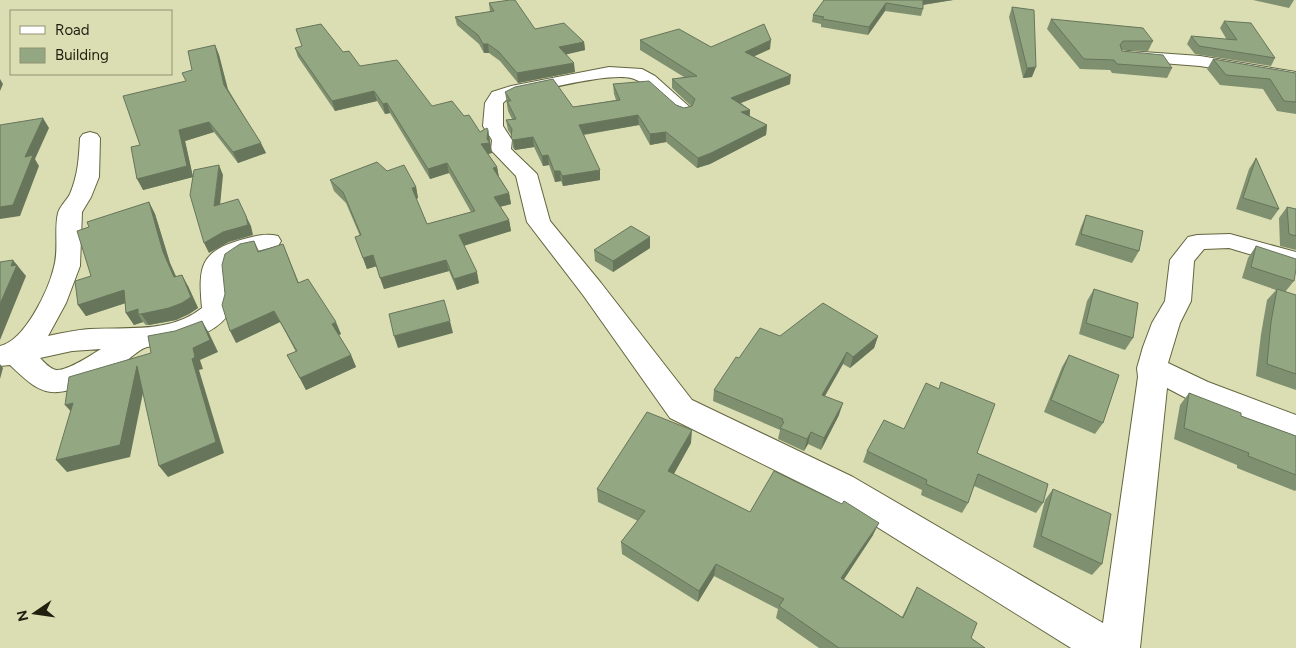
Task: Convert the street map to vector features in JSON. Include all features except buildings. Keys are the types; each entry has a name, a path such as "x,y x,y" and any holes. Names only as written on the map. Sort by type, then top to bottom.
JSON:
{"street":[{"path":"1125,56 1200,61 1296,77"},
{"path":"684,110 650,80 636,73 609,72 511,91 499,96 494,103 493,126 502,140 501,150 526,174 539,222 592,289 681,410 841,487 1108,648"},
{"path":"90,138 88,176 80,197 70,212 67,266 53,303 37,331 8,355 50,380 60,380 84,373 140,337 185,331 209,319 216,311 212,280 217,260 224,253 235,248 269,241"},
{"path":"1120,648 1153,377 1152,368 1166,323 1178,301 1182,260 1196,242 1230,241 1296,260"},
{"path":"1152,368 1197,390 1296,428"}]}
